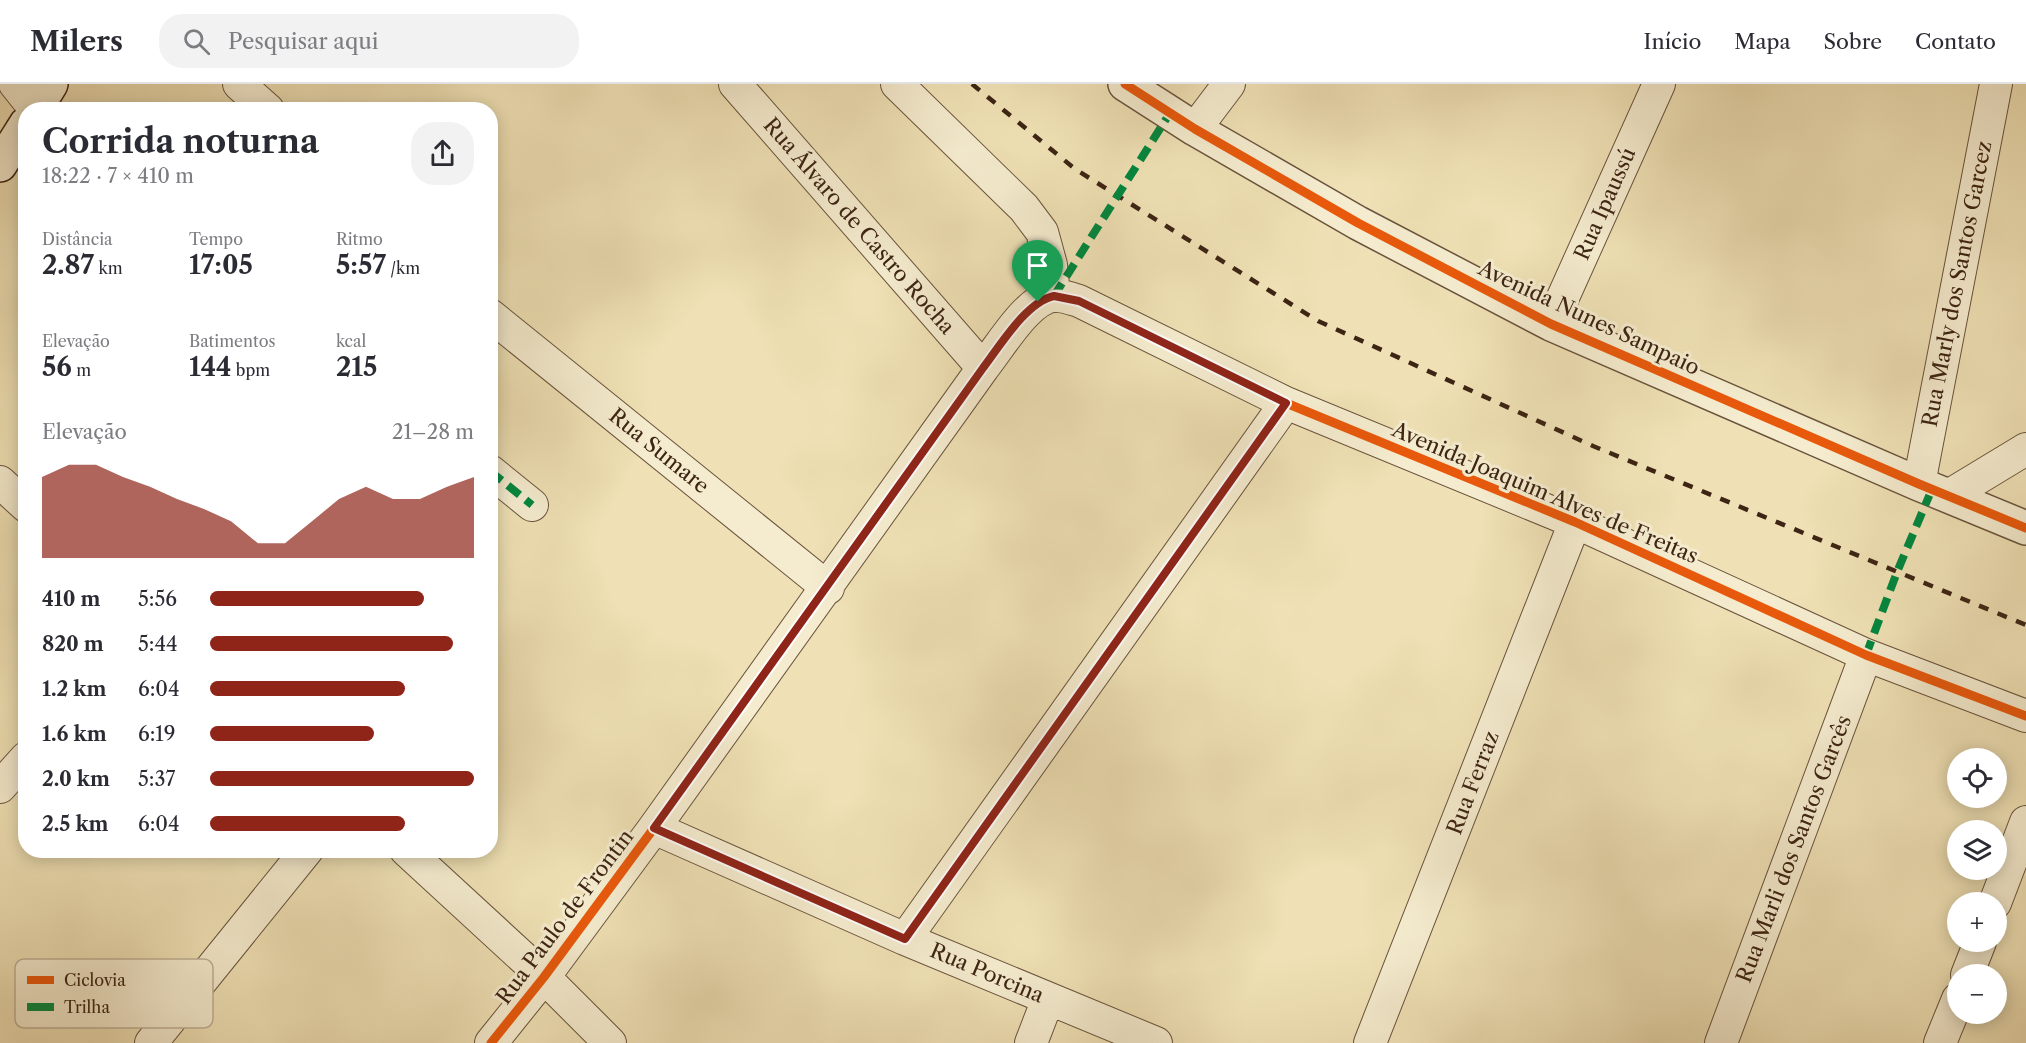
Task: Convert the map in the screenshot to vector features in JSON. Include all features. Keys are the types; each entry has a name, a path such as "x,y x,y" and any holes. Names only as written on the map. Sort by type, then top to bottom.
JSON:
{"street":[{"path":"15,84 29,102"},
{"path":"39,102 51,84"},
{"path":"239,84 259,102"},
{"name":"Rua Álvaro de Castro Rocha","path":"735,84 983,368"},
{"path":"897,84 1017,201 1042,232 1051,265 1054,296"},
{"name":"Avenida Nunes Sampaio","path":"1125,84 1196,129 1358,223 1551,324 1918,484 1950,495 2026,528"},
{"path":"1196,129 1229,84"},
{"name":"Rua Ipaussú","path":"1551,324 1659,84"},
{"name":"Rua Marly dos Santos Garcez","path":"1918,484 1996,84"},
{"path":"0,165 18,137"},
{"name":"Rua Paulo de Frontin","path":"491,1043 544,977 654,828 828,588 983,368 1029,310 1047,297 1054,296"},
{"name":"Avenida Joaquim Alves de Freitas","path":"1054,296 1079,301 1286,403 1575,522 1866,655 2026,716"},
{"name":"Rua Sumare","path":"498,321 828,588"},
{"path":"905,939 1286,403"},
{"path":"1950,495 2026,449"},
{"path":"498,477 532,505"},
{"path":"0,482 18,499"},
{"name":"Rua Ferraz","path":"1370,1043 1575,522"},
{"name":"Rua Marli dos Santos Garcês","path":"1721,1043 1866,655"},
{"path":"0,787 18,767"},
{"path":"1999,892 2026,822"},
{"name":"Rua Porcina","path":"654,828 905,939 1156,1043"},
{"path":"213,966 301,858"},
{"path":"415,858 544,977 610,1043"},
{"path":"1031,1043 1048,999"},
{"path":"1940,1043 1948,1024"},
{"path":"151,1043 163,1028"}],"railway":[{"path":"972,84 1075,169 1318,321 1593,446 2026,625"}],"marked path":[{"path":"1054,296 1170,113"},
{"path":"498,477 532,505"},
{"path":"1866,655 1897,572 1932,489"}],"cycle path":[{"path":"1125,84 1195,129 1358,223 1551,324 2026,528"},
{"path":"491,1043 544,977 654,828 1004,339 1037,303 1054,296 1079,301 1286,403 1575,522 1866,655 2026,716"}],"route":[{"path":"1054,296 1079,301 1286,403 905,939 654,828 828,588 983,368 1038,302 1054,296"}]}
